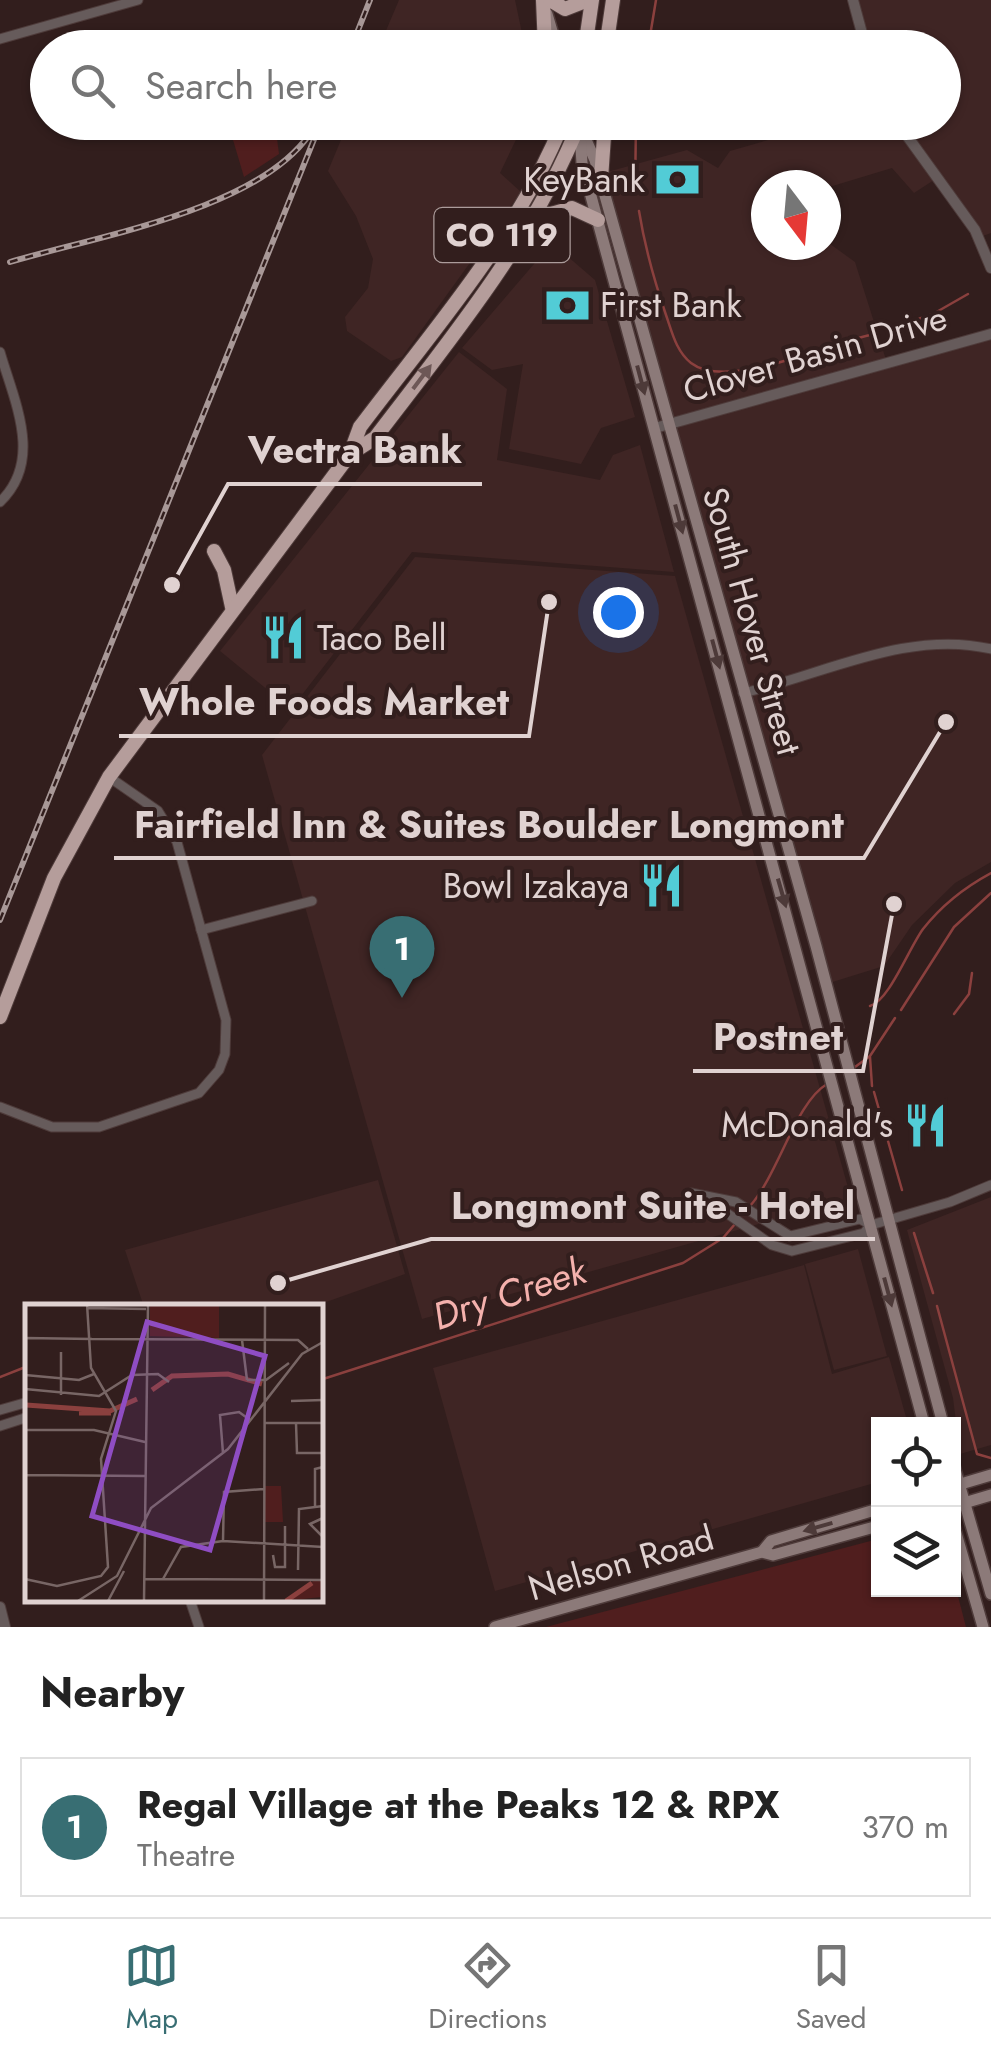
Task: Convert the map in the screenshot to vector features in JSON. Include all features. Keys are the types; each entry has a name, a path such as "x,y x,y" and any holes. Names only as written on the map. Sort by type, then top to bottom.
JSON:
{"highway":[{"path":"544,30 545,0 564,9 590,0 587,30"},
{"path":"609,30 613,0"},
{"path":"544,165 549,140"},
{"name":"CO 119","path":"0,1017 54,878 109,777 350,454 360,427 481,266 562,140"},
{"name":"CO 119","path":"350,454 375,438 536,218 568,140"},
{"path":"601,179 604,140"},
{"path":"536,218 572,208 598,220"},
{"path":"214,551 224,570 232,608"}],"main road":[{"path":"545,0 552,30"},
{"name":"South Hover Street","path":"578,140 922,1417"},
{"name":"South Hover Street","path":"583,140 601,179 851,1074 942,1417"},
{"path":"728,698 743,693"},
{"path":"961,1484 991,1475"},
{"path":"961,1504 991,1496"},
{"path":"960,1507 991,1594"},
{"name":"Nelson Road","path":"762,1552 771,1541 871,1510"},
{"name":"Nelson Road","path":"495,1627 762,1552 773,1555 871,1528"},
{"path":"961,1550 983,1627"}],"street":[{"path":"32,30 138,0"},
{"path":"853,0 861,30"},
{"path":"0,39 30,31"},
{"path":"910,140 976,230 991,268"},
{"name":"Clover Basin Drive","path":"654,428 991,334"},
{"path":"0,352 24,453 18,478 0,502"},
{"path":"743,693 912,647 947,643 991,648"},
{"path":"0,1107 52,1128 80,1130 184,1101 208,1084 219,1070 228,1037 170,825 158,811 109,777"},
{"path":"201,930 312,901"},
{"path":"690,1208 728,1214 772,1244 792,1251 864,1233 871,1225 991,1184"},
{"path":"690,1193 736,1202 790,1236 860,1219 871,1225"},
{"path":"0,1410 25,1403"},
{"path":"0,1426 25,1417"},
{"path":"191,1602 198,1627"},
{"path":"0,1607 6,1627"}],"shaded area":[{"path":"399,0 515,0 521,30 386,30"},
{"path":"853,0 991,0 991,233 980,237 937,178 914,193 892,168 841,183 841,170 751,170 751,260 841,260 841,252 855,262 887,363 991,334 991,862 955,883 912,925 884,966 826,984 600,174 687,150 718,168 730,151 768,140 961,140 961,30 861,30"},
{"path":"233,140 277,140 279,154 244,177"},
{"path":"341,140 516,140 500,173 521,192 402,357 391,361 347,331 345,317 368,288 373,259 356,216 328,171"},
{"path":"552,243 595,280 635,417 601,428 581,464 509,449 523,364 492,370 462,348"},
{"path":"459,352 507,389 497,460 600,480 613,455 640,445 674,572 412,552 291,709 220,651"},
{"path":"415,557 675,576 851,1198 422,1319 262,755"},
{"path":"378,1180 405,1274 320,1304 143,1304 125,1250"},
{"path":"991,1197 991,1445 961,1454 961,1417 955,1417 907,1230"},
{"path":"858,1249 887,1356 834,1370 805,1264"},
{"path":"804,1265 832,1374 889,1357 906,1417 871,1417 871,1484 495,1591 433,1368"},
{"path":"871,1541 871,1597 958,1597 966,1627 546,1627"}],"waterway":[{"path":"651,30 656,0"},
{"path":"635,194 636,140"},
{"path":"639,211 670,328 691,363 707,370 752,369 870,335"},
{"path":"889,329 933,314 968,294"},
{"path":"870,1006 884,995 930,921 954,898 991,873"},
{"name":"Dry Creek","path":"901,1010 954,927 991,893"},
{"path":"954,1014 969,994 972,973"},
{"name":"Dry Creek","path":"855,1067 870,1056 895,1018"},
{"path":"870,1057 872,1086"},
{"name":"Dry Creek","path":"750,1206 806,1106 827,1084"},
{"path":"874,1092 902,1190"},
{"name":"Dry Creek","path":"322,1379 683,1263 723,1238 735,1224"},
{"path":"914,1233 933,1293"},
{"path":"937,1306 977,1454 991,1458"},
{"name":"Dry Creek","path":"0,1377 25,1367"}],"railway":[{"path":"358,30 370,0"},
{"path":"10,262 129,230 214,201 285,161 304,140"},
{"path":"0,920 314,140"}],"place":[{"name":"KeyBank","path":"678,180"},
{"name":"First Bank","path":"567,305"},
{"name":"Vectra Bank","path":"172,585"},
{"name":"Whole Foods Market","path":"549,602"},
{"name":"Taco Bell","path":"284,638"},
{"name":"Fairfield Inn & Suites Boulder Longmont","path":"946,722"},
{"name":"Bowl Izakaya","path":"662,886"},
{"name":"Postnet","path":"894,904"},
{"name":"Regal Village at the Peaks 12 & RPX","path":"402,998"},
{"name":"McDonald's","path":"926,1125"},
{"name":"Longmont Suite - Hotel","path":"278,1283"}]}
